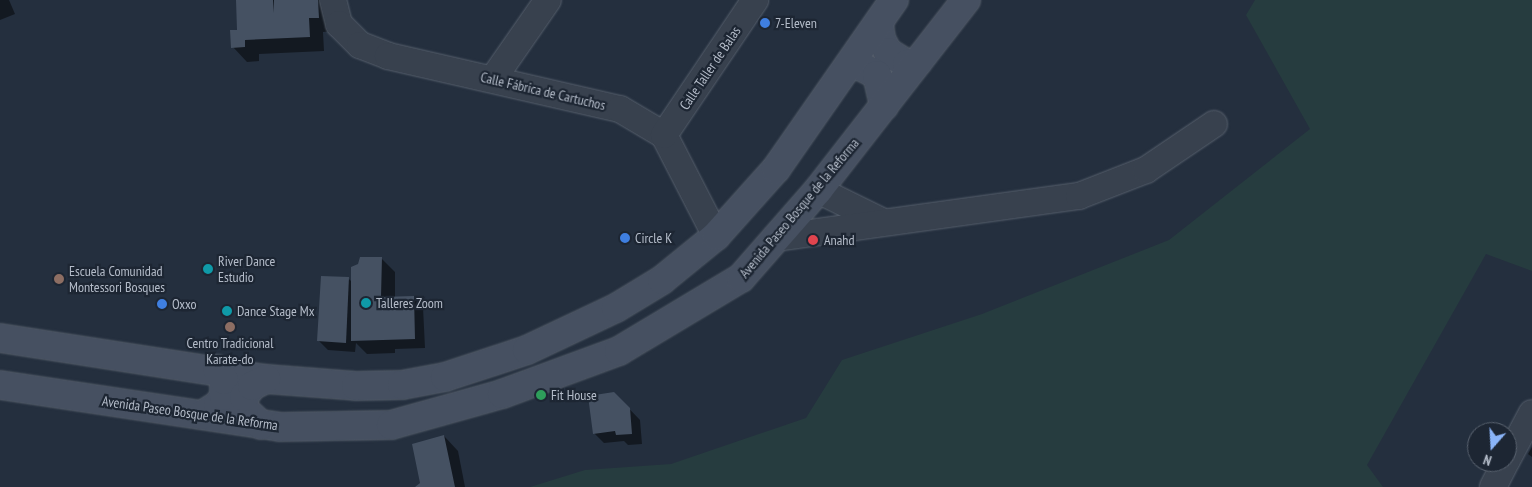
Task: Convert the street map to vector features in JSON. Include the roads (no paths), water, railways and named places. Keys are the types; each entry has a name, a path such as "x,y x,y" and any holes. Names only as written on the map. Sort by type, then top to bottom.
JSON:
{"main road":[{"path":"0,338 266,379 356,386 402,385 444,378 486,365 616,308 662,280 716,236 764,184 880,24 894,0"},
{"name":"Avenida Paseo Bosque de la Reforma","path":"0,385 262,424 392,425 502,394 619,352 741,278 818,190 966,0"},
{"path":"880,24 881,39 888,52 907,64 918,62"},
{"path":"852,62 877,75 884,106"},
{"path":"202,415 218,404 224,396 224,380 216,370"},
{"path":"262,424 244,409 244,397 252,386 266,379"}],"street":[{"path":"336,12 355,0"},
{"path":"494,79 548,0"},
{"name":"Calle Taller de Balas","path":"664,135 755,0"},
{"name":"Calle Fábrica de Cartuchos","path":"336,12 360,44 388,56 620,109 664,135"},
{"path":"775,238 1079,196 1146,170 1214,124"},
{"path":"664,135 716,236"},
{"path":"818,190 883,222"},
{"path":"1517,440 1532,412"},
{"path":"1493,487 1500,472"}],"place":[{"name":"7-Eleven","path":"765,23"},
{"name":"Circle K","path":"625,238"},
{"name":"Anahd","path":"813,240"},
{"name":"River Dance Estudio","path":"208,269"},
{"name":"Escuela Comunidad Montessori Bosques","path":"59,279"},
{"name":"Talleres Zoom","path":"366,303"},
{"name":"Oxxo","path":"162,304"},
{"name":"Dance Stage Mx","path":"227,311"},
{"name":"Centro Tradicional Karate-do","path":"230,327"},
{"name":"Fit House","path":"541,395"}]}
